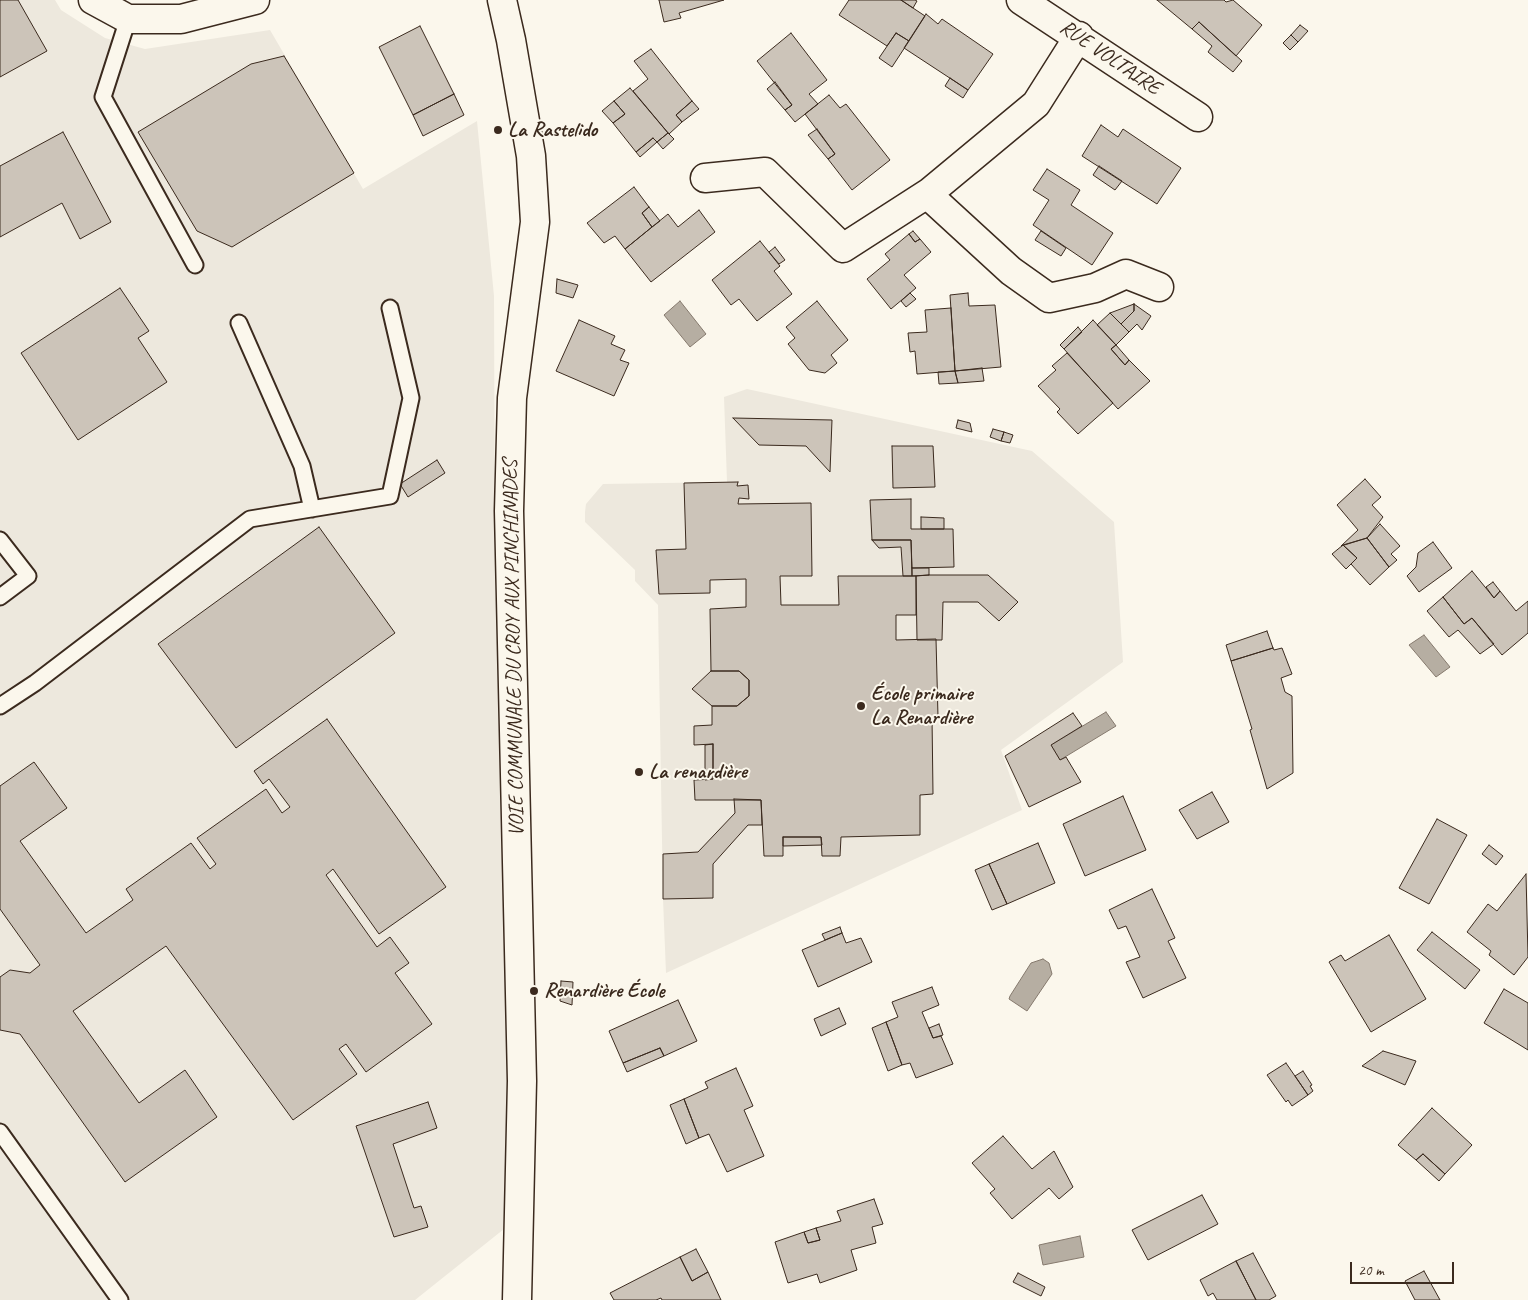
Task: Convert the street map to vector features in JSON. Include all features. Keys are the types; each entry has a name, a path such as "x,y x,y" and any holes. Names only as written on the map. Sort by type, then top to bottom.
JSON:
{"street":[{"path":"93,0 128,19 182,18 255,0"},
{"name":"VOIE COMMUNALE DU CROY AUX PINCHINADES","path":"502,0 511,40 531,156 535,222 512,398 510,511 522,1082 517,1300"},
{"name":"RUE VOLTAIRE","path":"1021,0 1079,36 1198,117"},
{"path":"705,178 765,172 842,248 927,194 1036,104 1079,36"},
{"path":"927,194 1011,271 1049,298 1095,288 1126,274 1159,287"}],"lane":[{"path":"128,19 103,97 195,265"},
{"path":"0,706 35,683 250,519 390,496 412,398 390,308"},
{"path":"239,323 302,466 312,509"},
{"path":"0,540 28,576 0,597"},
{"path":"0,1132 120,1300"}],"shaded area":[{"path":"0,0 55,0 61,10 105,38 145,49 270,30 363,189 477,121 494,296 495,585 506,796 514,1063 504,1229 415,1300 0,1300"},
{"path":"680,301 706,334 690,347 664,315"},
{"name":"École primaire La Renardière","path":"747,389 1032,451 1114,522 1123,662 1001,750 1022,810 666,973 658,605 635,581 635,570 585,522 586,504 603,484 727,482 724,397"},
{"path":"1424,635 1450,667 1436,677 1409,645"},
{"path":"1106,712 1116,726 1060,760 1051,745"},
{"path":"1043,959 1049,963 1052,974 1027,1011 1009,999 1031,963"},
{"path":"1080,1236 1084,1257 1043,1265 1039,1245"}],"building":[{"path":"0,0 18,0 47,51 0,77"},
{"path":"659,0 724,0 679,13 681,18 664,22"},
{"path":"849,0 901,0 925,16 909,41 896,33 887,46 839,15"},
{"path":"901,0 915,0 917,1 913,8"},
{"path":"1157,0 1224,0 1226,2 1233,0 1262,25 1236,56 1199,22 1192,29"},
{"path":"926,14 938,24 942,19 993,54 968,90 904,48"},
{"path":"1199,22 1242,61 1233,72 1208,52 1212,46 1192,29"},
{"path":"1300,25 1308,31 1298,42 1291,35"},
{"path":"420,26 454,94 413,115 379,47"},
{"path":"791,33 827,80 809,94 818,104 795,122 785,110 792,105 757,61"},
{"path":"896,33 909,41 892,67 879,58"},
{"path":"1291,35 1298,42 1290,50 1283,43"},
{"path":"651,49 692,101 676,115 682,122 669,134 633,91 648,79 634,61"},
{"path":"284,56 354,173 232,247 197,231 138,132 251,64"},
{"path":"950,78 968,90 963,98 945,86"},
{"path":"775,82 792,105 785,110 767,89"},
{"path":"630,88 668,133 657,142 653,138 636,152 613,123 625,114 614,101"},
{"path":"454,94 464,115 423,136 413,115"},
{"path":"829,95 840,108 846,104 890,160 852,190 828,159 835,154 805,114"},
{"path":"614,101 625,114 613,123 602,111"},
{"path":"692,101 699,109 682,122 676,115"},
{"path":"1101,125 1118,137 1123,129 1181,168 1157,204 1082,156"},
{"path":"817,129 835,154 828,159 808,135"},
{"path":"63,132 111,222 80,239 62,203 0,237 0,166"},
{"path":"668,133 674,139 663,149 657,142"},
{"path":"653,138 657,142 640,157 636,152"},
{"path":"1099,166 1122,181 1115,190 1093,175"},
{"path":"1047,169 1080,190 1071,205 1113,233 1092,265 1033,225 1049,200 1033,190"},
{"path":"634,187 649,207 642,213 652,227 625,249 615,236 604,243 587,223"},
{"path":"649,207 660,221 652,227 642,213"},
{"path":"699,210 715,232 651,282 625,249 668,214 678,227"},
{"path":"913,231 920,239 915,242 909,234"},
{"path":"1041,231 1066,248 1061,256 1035,240"},
{"path":"909,234 915,242 920,239 931,252 904,275 916,288 891,309 867,279 890,260 885,254"},
{"path":"760,241 780,266 774,271 792,294 757,321 739,299 731,305 712,280"},
{"path":"775,247 785,260 779,264 769,252"},
{"path":"557,279 578,285 573,298 556,293"},
{"path":"120,288 149,331 138,338 167,382 78,440 21,353"},
{"path":"910,293 916,299 906,307 901,301"},
{"path":"968,293 969,306 995,305 1001,367 955,371 950,295"},
{"path":"817,301 848,340 831,355 837,363 825,373 809,370 788,344 795,338 786,327"},
{"path":"1134,304 1134,311 1121,324 1110,313"},
{"path":"1134,304 1151,316 1142,330 1137,324 1129,332 1121,324 1134,311"},
{"path":"951,308 955,371 917,374 915,351 910,352 908,333 927,332 925,310"},
{"path":"1110,313 1129,332 1116,345 1097,325"},
{"path":"579,320 615,336 611,344 625,350 620,360 629,363 614,396 556,371"},
{"path":"1093,320 1116,345 1111,349 1125,365 1129,360 1150,381 1118,409 1064,349"},
{"path":"1078,327 1082,332 1064,349 1060,345"},
{"path":"1116,345 1129,360 1125,365 1111,349"},
{"path":"1067,353 1113,403 1078,434 1057,412 1060,409 1038,386 1056,370 1052,366"},
{"path":"982,368 984,381 958,383 955,371"},
{"path":"955,371 958,383 939,384 938,372"},
{"path":"733,418 832,420 830,472 806,446 759,445"},
{"path":"958,420 970,423 972,432 956,428"},
{"path":"993,429 1004,432 1001,441 990,437"},
{"path":"1004,432 1013,435 1010,443 1001,441"},
{"path":"892,446 933,446 935,487 893,488"},
{"path":"437,460 445,473 408,497 400,484"},
{"path":"1365,479 1381,497 1372,505 1383,517 1367,538 1341,546 1358,530 1337,505"},
{"path":"738,482 737,486 748,485 749,499 739,498 738,504 811,503 812,576 780,576 781,605 839,605 838,576 916,576 916,615 896,615 896,640 936,639 938,717 932,717 933,794 920,795 920,835 841,837 840,856 822,856 821,837 783,837 783,856 764,856 761,800 695,800 694,780 713,779 713,744 694,745 694,726 712,725 712,706 737,706 749,696 749,680 739,671 711,671 710,609 746,607 746,579 710,580 710,593 659,594 656,550 686,549 684,483"},
{"path":"911,499 911,529 953,529 954,567 912,568 911,540 872,540 870,500"},
{"path":"921,517 944,518 944,529 921,529"},
{"path":"1380,524 1400,546 1391,554 1397,560 1389,567 1367,538"},
{"path":"319,527 395,633 236,748 158,644"},
{"path":"1367,538 1389,567 1370,585 1351,564 1357,558 1343,545"},
{"path":"872,540 911,540 912,576 903,576 901,547 879,548"},
{"path":"1433,542 1452,568 1419,592 1407,576 1416,567 1418,553"},
{"path":"1343,545 1357,558 1346,569 1332,554"},
{"path":"912,568 929,568 929,575 912,576"},
{"path":"1472,571 1494,598 1500,591 1516,611 1528,601 1528,633 1502,655 1472,618 1464,624 1443,597"},
{"path":"988,575 1018,602 999,621 978,602 943,602 942,640 917,640 916,576"},
{"path":"1493,582 1500,591 1494,598 1486,587"},
{"path":"1443,597 1464,624 1472,618 1494,644 1480,654 1458,630 1449,637 1427,611"},
{"path":"1267,631 1273,648 1231,661 1226,645"},
{"path":"1273,648 1274,650 1282,648 1292,674 1281,678 1285,692 1292,696 1293,773 1267,789 1250,730 1252,729 1231,661"},
{"path":"711,671 739,671 749,680 749,696 737,706 712,706 692,689"},
{"path":"1073,713 1082,726 1051,745 1060,760 1066,757 1081,782 1029,807 1005,756"},
{"path":"327,719 446,887 379,934 333,869 326,875 377,947 390,937 409,963 395,973 432,1024 366,1072 346,1044 339,1049 357,1074 293,1120 166,946 73,1011 139,1103 185,1070 217,1117 125,1182 20,1034 0,1030 0,977 10,970 30,973 40,965 0,909 0,786 34,762 67,808 20,841 86,933 133,900 126,889 191,843 210,869 216,864 197,838 266,789 282,813 290,807 269,779 263,784 254,771"},
{"path":"713,744 713,779 705,780 705,745"},
{"path":"1212,792 1229,822 1197,839 1179,810"},
{"path":"1123,796 1146,850 1085,876 1063,824"},
{"path":"734,799 761,800 762,825 748,825 713,864 713,898 663,899 663,854 698,852 735,813"},
{"path":"1437,819 1467,835 1429,904 1399,888"},
{"path":"783,837 821,837 822,845 783,846"},
{"path":"1038,843 1055,883 1007,904 989,864"},
{"path":"1489,845 1503,856 1496,865 1482,854"},
{"path":"989,864 1007,904 992,910 975,870"},
{"path":"1526,874 1528,957 1514,975 1489,955 1491,951 1467,932 1488,904 1497,911"},
{"path":"1152,889 1175,938 1168,941 1186,978 1143,998 1126,962 1140,957 1126,926 1118,929 1109,910"},
{"path":"840,927 842,933 825,940 822,934"},
{"path":"1432,932 1480,970 1465,989 1417,950"},
{"path":"842,933 846,943 861,938 872,962 818,987 802,950"},
{"path":"1389,935 1426,999 1371,1032 1329,962 1341,955 1345,961"},
{"path":"561,981 573,982 572,1005 560,1001"},
{"path":"932,987 939,1005 922,1012 933,1038 941,1036 953,1064 916,1078 910,1063 902,1065 886,1022 898,1017 892,1002"},
{"path":"1504,989 1528,1003 1528,1050 1484,1023"},
{"path":"678,1000 697,1041 664,1056 660,1048 623,1063 609,1031"},
{"path":"839,1008 846,1024 821,1036 814,1019"},
{"path":"886,1022 902,1065 888,1071 872,1028"},
{"path":"939,1024 943,1035 933,1038 929,1028"},
{"path":"660,1048 664,1056 627,1072 623,1063"},
{"path":"1383,1051 1416,1061 1405,1085 1362,1066"},
{"path":"1286,1063 1308,1095 1292,1106 1288,1100 1286,1102 1267,1075"},
{"path":"736,1068 753,1106 744,1110 764,1156 727,1172 709,1134 699,1138 684,1099 708,1088 705,1082"},
{"path":"1303,1071 1312,1085 1310,1086 1313,1091 1308,1095 1295,1076"},
{"path":"684,1099 699,1138 686,1144 670,1105"},
{"path":"428,1102 437,1128 393,1144 414,1208 421,1206 428,1227 394,1237 356,1126"},
{"path":"1432,1108 1472,1145 1445,1174 1423,1154 1416,1160 1398,1145"},
{"path":"1003,1136 1032,1169 1054,1151 1073,1187 1059,1199 1049,1188 1012,1219 990,1193 995,1189 972,1163"},
{"path":"1423,1154 1445,1174 1439,1181 1416,1160"},
{"path":"1202,1195 1218,1224 1148,1260 1132,1230"},
{"path":"874,1199 883,1224 872,1227 876,1243 851,1250 857,1270 820,1283 817,1274 788,1283 775,1242 804,1232 808,1243 820,1240 816,1228 841,1221 837,1211"},
{"path":"816,1228 820,1240 808,1243 804,1232"},
{"path":"696,1249 708,1272 692,1281 680,1257"},
{"path":"1253,1253 1276,1296 1269,1300 1256,1300 1236,1261"},
{"path":"680,1257 692,1281 708,1272 721,1300 662,1300 661,1298 656,1300 614,1300 610,1293"},
{"path":"1236,1261 1256,1300 1217,1300 1213,1293 1208,1296 1200,1280"},
{"path":"1424,1271 1440,1300 1415,1300 1405,1281"},
{"path":"1018,1273 1045,1287 1041,1296 1013,1282"}],"place":[{"name":"La Rastelido","path":"498,130"},
{"name":"École primaire La Renardière","path":"861,706"},
{"name":"La renardière","path":"639,772"},
{"name":"Renardière École","path":"534,991"}]}
